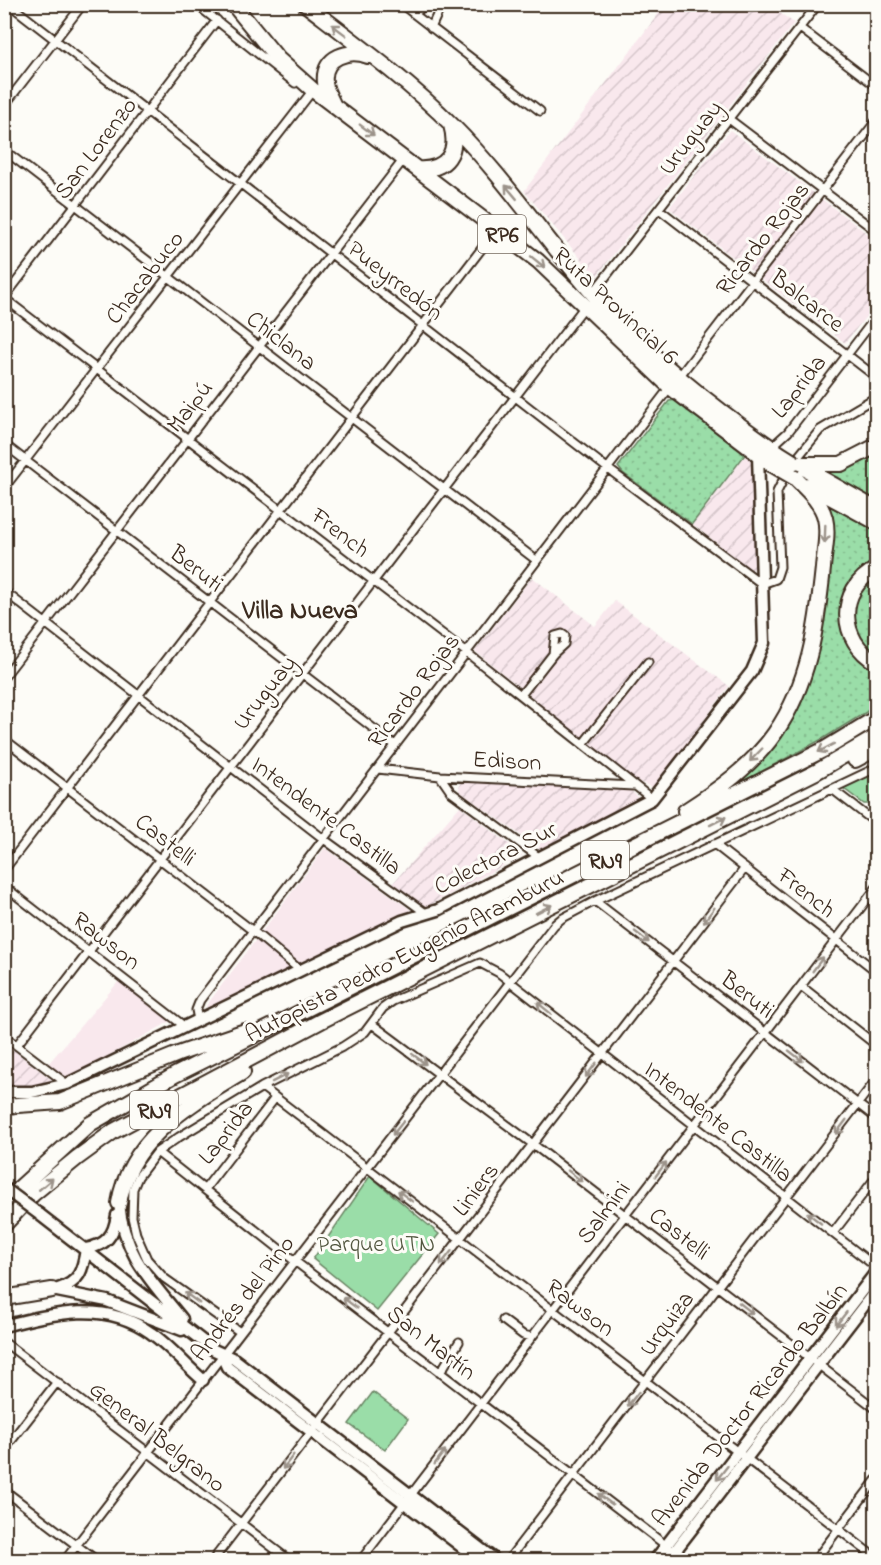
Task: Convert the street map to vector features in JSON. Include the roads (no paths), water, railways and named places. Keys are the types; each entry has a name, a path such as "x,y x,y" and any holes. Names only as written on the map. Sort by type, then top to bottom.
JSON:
{"highway":[{"name":"Ruta Provincial 6","path":"233,4 278,59 312,92 334,105 589,300 674,382 758,455 776,456 795,463 804,476 876,509"},
{"name":"Ruta Provincial 6","path":"305,4 376,58 451,124 524,206 589,300"},
{"path":"334,105 325,85 324,76 333,60 349,52 376,58"},
{"path":"417,169 436,168 448,161 454,147 451,124"},
{"name":"Ruta Provincial 6","path":"674,382 712,407 804,476 876,522"},
{"path":"603,861 722,786 762,749 791,705 800,687 813,646 826,531 821,508 804,476 841,464 876,446"},
{"path":"876,569 865,575 854,589 846,614 848,629 855,645 876,662"},
{"name":"Autopista Pedro Eugenio Aramburu","path":"4,1202 90,1125 175,1075 825,749 876,718"},
{"name":"Autopista Pedro Eugenio Aramburu","path":"4,1225 33,1194 76,1158 114,1131 321,1021 816,772 876,737"},
{"path":"816,772 854,760 876,749"},
{"path":"119,1203 129,1171 154,1134 211,1093 321,1021"},
{"path":"4,1106 60,1102 178,1054 243,1032 268,1027"},
{"path":"4,1298 52,1290"}],"main road":[{"name":"Colectora Sur","path":"4,1092 32,1092 68,1084 402,921 428,914 652,799 752,671 761,655 765,636 758,455"},
{"path":"4,1188 222,1356 234,1359 314,1428 408,1500 479,1560"},
{"path":"86,1250 99,1246 112,1234 119,1203"},
{"path":"119,1203 121,1224 133,1256 196,1336"},
{"path":"52,1290 74,1281 84,1265 86,1250"},
{"name":"Avenida Doctor Ricardo Balbín","path":"655,1560 669,1553 748,1459 876,1272"},
{"path":"52,1290 107,1301 196,1336"},
{"name":"Avenida Doctor Ricardo Balbín","path":"669,1553 738,1452 876,1290"},
{"path":"4,1326 85,1311 111,1313 138,1324 153,1334 203,1380"},
{"path":"408,1500 495,1560"}],"street":[{"name":"Pueyrredón","path":"9,4 607,468 762,584"},
{"path":"4,106 83,4"},
{"path":"196,4 312,92"},
{"path":"401,4 540,111"},
{"path":"414,14 426,4"},
{"path":"432,28 442,4"},
{"name":"Uruguay","path":"17,1045 818,4"},
{"name":"San Lorenzo","path":"5,298 217,20"},
{"path":"800,28 876,86"},
{"name":"Chacabuco","path":"4,488 312,92"},
{"path":"729,119 876,231"},
{"name":"Ricardo Rojas","path":"198,1020 196,1010 200,1000 325,840 536,560 876,121"},
{"name":"Chiclana","path":"4,150 536,560"},
{"name":"Maipú","path":"4,677 404,159"},
{"name":"Balcarce","path":"659,208 876,377"},
{"path":"4,870 496,230"},
{"name":"French","path":"5,298 466,652 652,799"},
{"name":"Laprida","path":"776,456 777,442 788,432 876,317"},
{"path":"762,584 776,579 780,567 777,499 780,483 813,436 832,422 876,397"},
{"name":"Beruti","path":"4,444 395,745"},
{"name":"Intendente Castilla","path":"4,591 325,840 428,914"},
{"path":"521,695 553,654"},
{"path":"583,744 648,662"},
{"name":"Castelli","path":"4,740 253,931 301,972"},
{"path":"595,901 876,768"},
{"name":"Edison","path":"378,770 440,776 634,786"},
{"path":"440,776 451,792 540,858"},
{"path":"832,789 876,823"},
{"name":"French","path":"714,844 876,971"},
{"name":"Liniers","path":"213,1560 745,868"},
{"name":"Rawson","path":"4,886 184,1026"},
{"name":"Salmini","path":"361,1560 801,986 875,893"},
{"name":"Beruti","path":"595,901 876,1118"},
{"name":"Andrés del Pino","path":"65,1560 510,982 561,919 595,901"},
{"name":"Intendente Castilla","path":"372,1024 383,1008 393,1001 480,963 510,982 876,1267"},
{"path":"801,986 876,1045"},
{"path":"240,1332 164,1278 141,1248 132,1217 133,1189 138,1177 157,1152 262,1087 342,1047 365,1032 372,1024"},
{"name":"Castelli","path":"372,1024 534,1144 876,1408"},
{"path":"4,1036 68,1084"},
{"name":"Urquiza","path":"508,1560 876,1080"},
{"name":"Rawson","path":"262,1087 876,1558"},
{"name":"Laprida","path":"205,1190 276,1098"},
{"name":"San Martín","path":"157,1152 574,1476 669,1553 685,1560"},
{"path":"833,1233 876,1177"},
{"path":"503,1320 523,1335 532,1337"},
{"name":"General Belgrano","path":"4,1342 289,1560"},
{"path":"440,1372 459,1342"},
{"path":"4,1450 57,1382"},
{"path":"815,1560 876,1480"},
{"path":"4,1490 96,1560"}],"district":[{"name":"Villa Nueva","path":"300,609"}],"park label":[{"name":"Parque UTN","path":"376,1243"}]}
